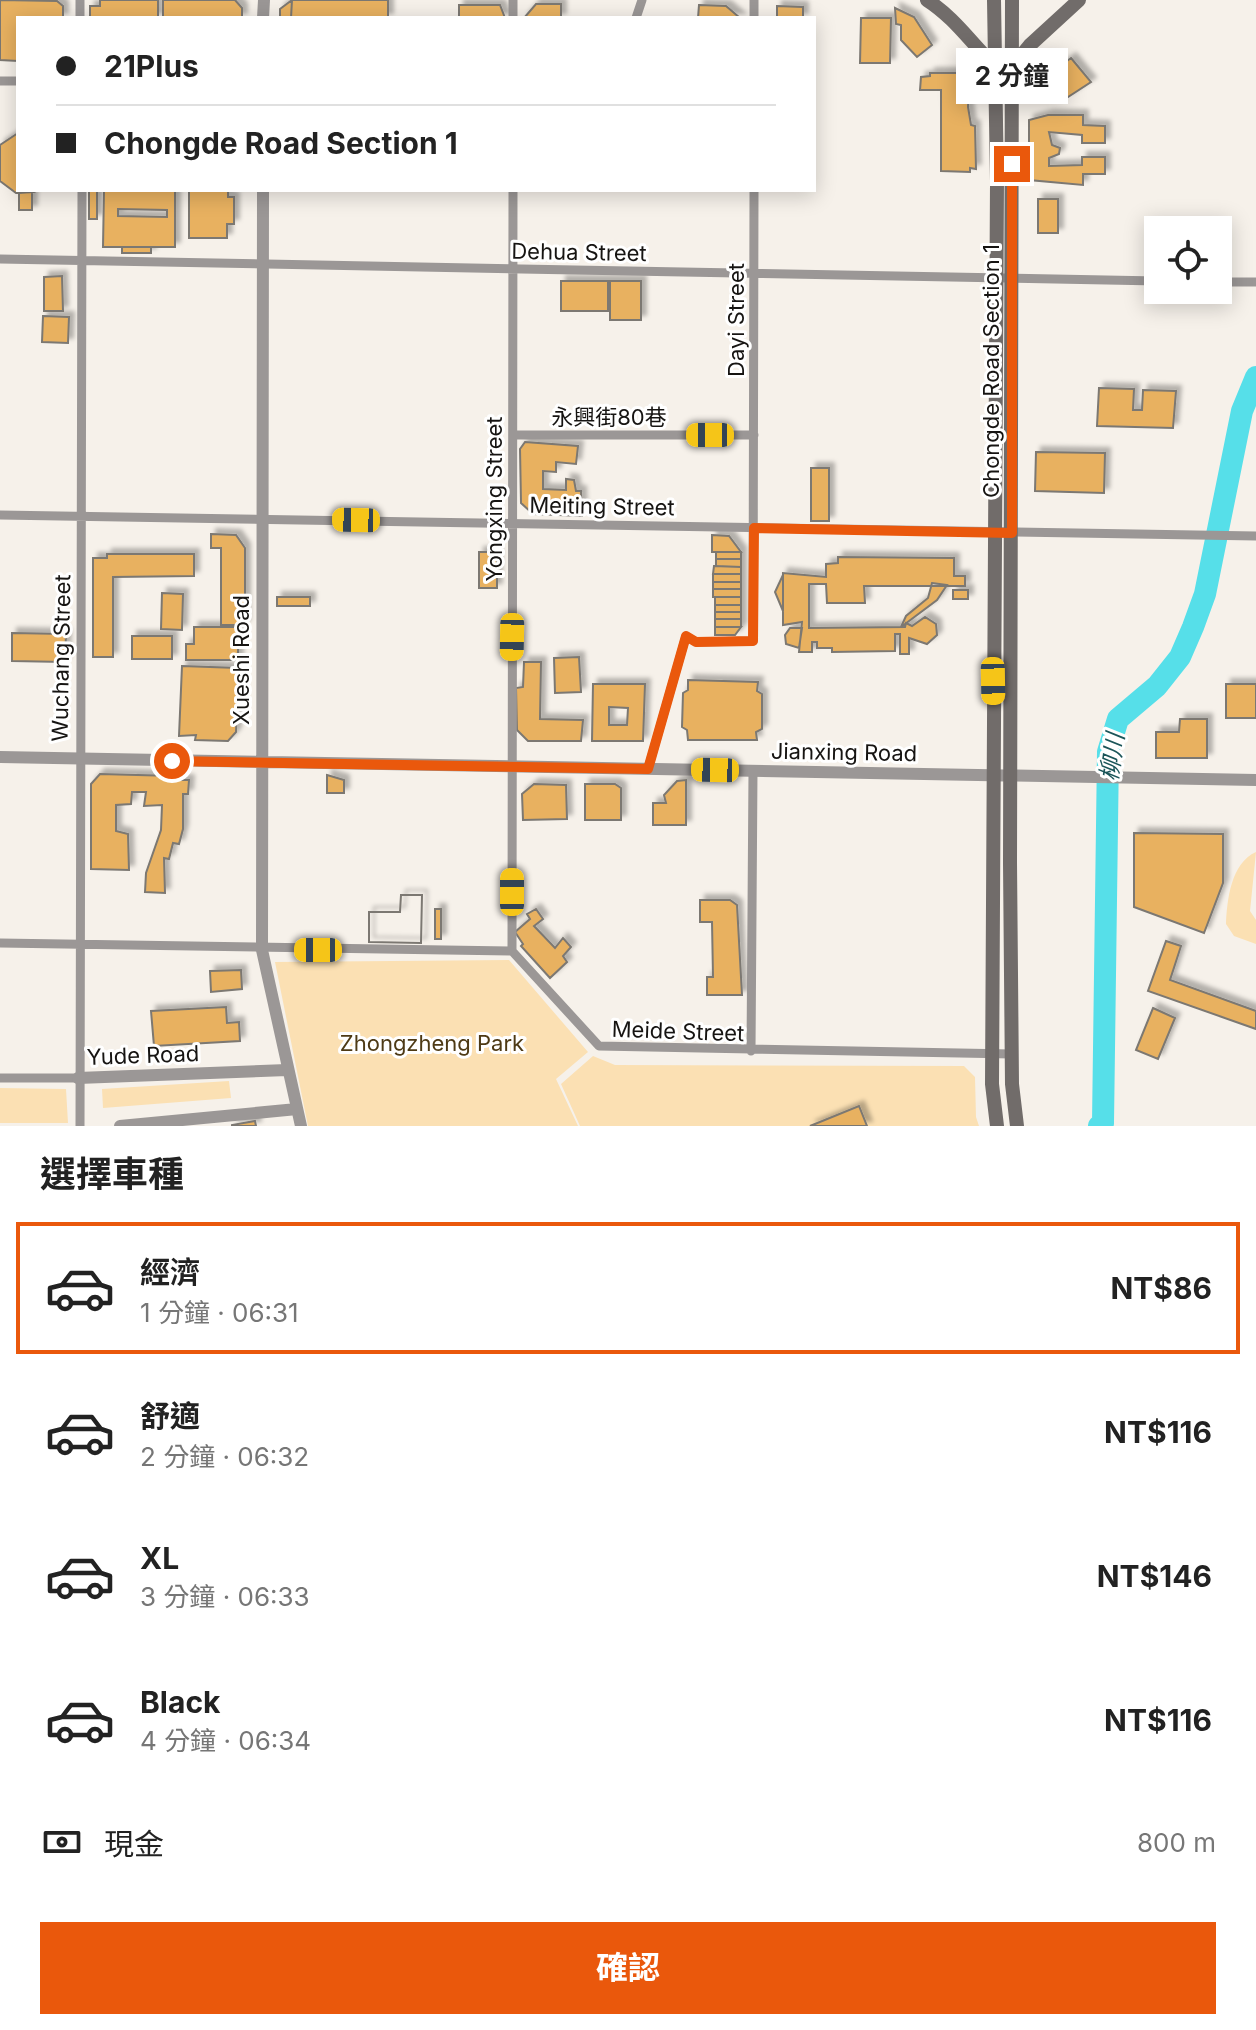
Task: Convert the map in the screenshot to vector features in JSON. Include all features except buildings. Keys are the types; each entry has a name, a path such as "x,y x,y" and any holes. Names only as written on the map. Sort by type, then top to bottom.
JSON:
{"main road":[{"path":"927,0 959,23 970,42 995,66"},
{"name":"Chongde Road Section 1","path":"994,0 992,1084 997,1126"},
{"name":"Chongde Road Section 1","path":"1012,0 1010,774 1013,1107 1017,1126"},
{"path":"1012,67 1030,45 1079,0"}],"street":[{"name":"Wuchang Street","path":"80,1126 78,759 82,192"},
{"name":"Xueshi Road","path":"263,192 262,950 301,1126"},
{"name":"Yongxing Street","path":"512,951 513,192"},
{"name":"Dayi Street","path":"648,769 686,636 696,642 753,641 754,192"},
{"name":"Dehua Street","path":"0,259 1144,281"},
{"path":"1232,282 1256,282"},
{"name":"永興街80巷","path":"513,435 754,435"},
{"name":"Meiting Street","path":"0,515 1256,536"},
{"name":"Jianxing Road","path":"0,757 1256,780"},
{"path":"751,1051 753,771"},
{"path":"0,943 262,950 512,951"},
{"name":"Meide Street","path":"512,951 599,1046 1012,1054"},
{"name":"Yude Road","path":"0,1078 287,1070"},
{"path":"120,1126 297,1109"}],"green space":[{"path":"1256,852 1250,911 1256,920 1256,944 1234,936 1226,924 1229,894 1236,873"},
{"name":"Zhongzheng Park","path":"509,960 588,1052 556,1079 578,1126 308,1126 275,962"},
{"path":"593,1056 615,1065 964,1066 975,1077 979,1126 580,1126 561,1084"},
{"path":"229,1081 231,1098 103,1108 102,1089"},
{"path":"0,1088 66,1089 68,1123 0,1123"}],"waterway":[{"name":"柳川","path":"1099,1126 1103,1123 1108,752 1118,719 1157,686 1180,657 1193,627 1205,594 1242,411 1256,377"}],"route":[{"path":"172,761 648,769 686,636 696,642 753,641 754,528 1012,533 1012,164"}]}
